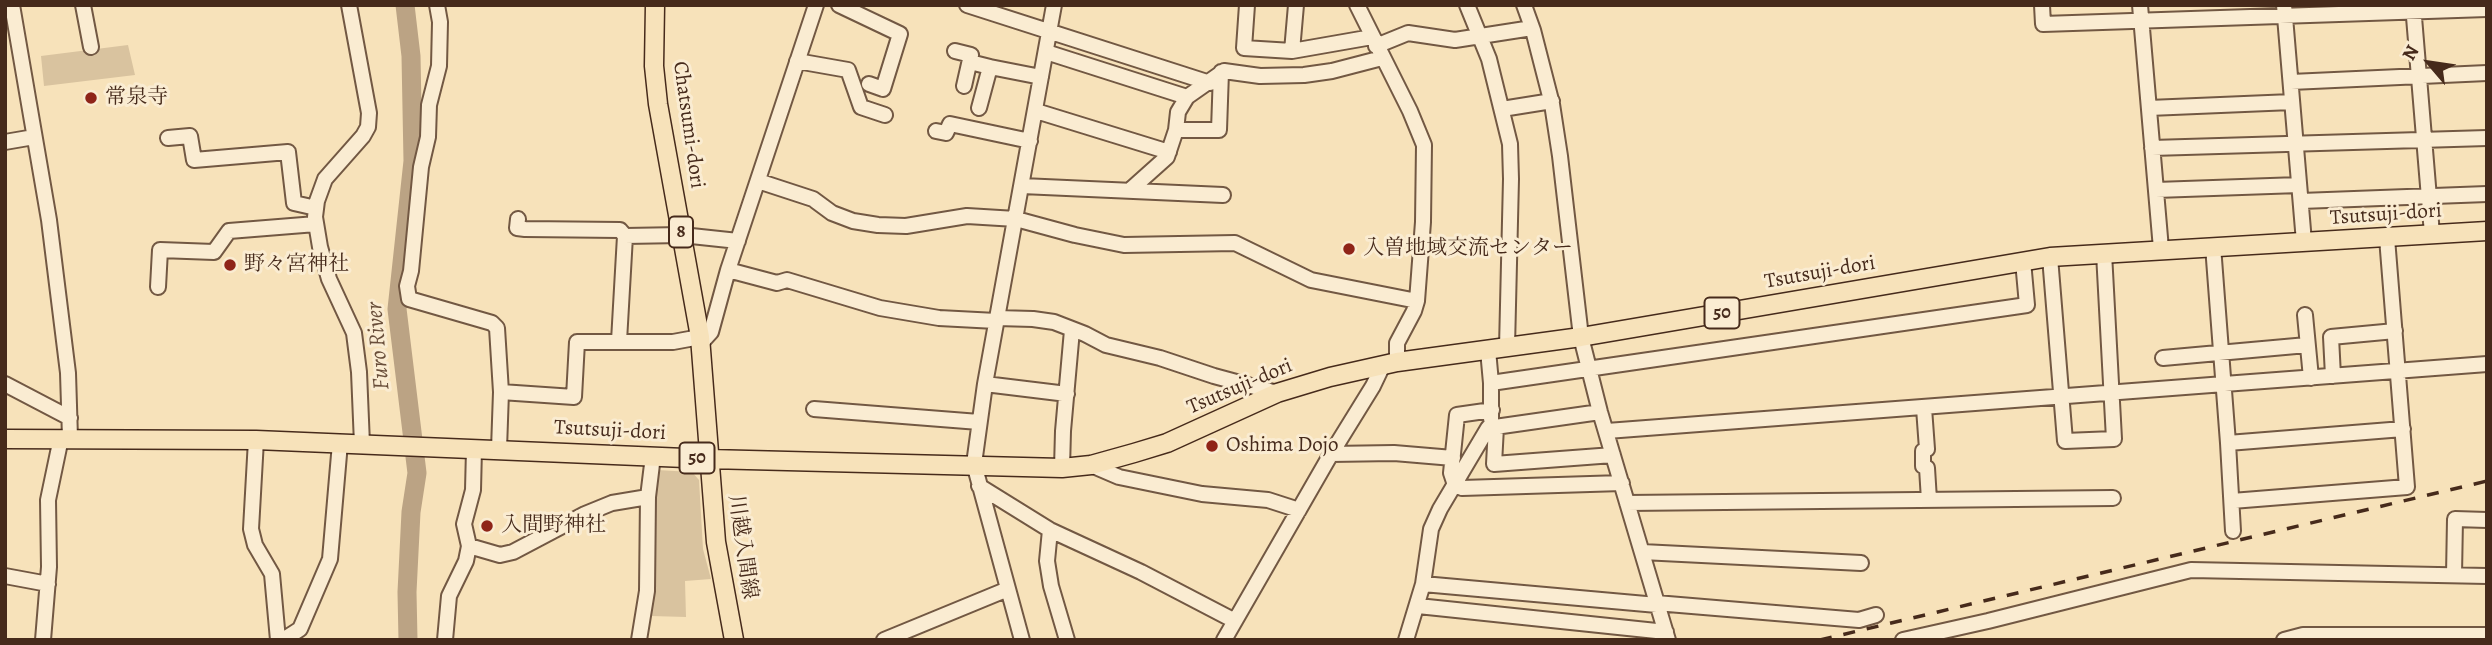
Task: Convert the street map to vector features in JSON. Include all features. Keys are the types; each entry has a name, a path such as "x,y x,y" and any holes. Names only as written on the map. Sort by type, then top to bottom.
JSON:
{"main road":[{"name":"Chatsumi-dori","path":"656,5 654,66 701,340 709,459"},
{"name":"Tsutsuji-dori","path":"5,440 256,440 709,459 1062,468 1091,465 1167,443 1277,393 1390,363 1581,337 2050,257 2487,231"},
{"name":"川越入間線","path":"709,459 716,542 734,640"}],"street":[{"path":"12,5 49,220 63,326 70,418 49,485 48,584 43,640"},
{"path":"83,5 91,47"},
{"path":"349,5 369,113 368,127 326,178 316,208 316,224 329,279 354,334 359,372 362,444"},
{"path":"437,5 440,32 439,66 429,105 428,137 421,167 411,271 407,286 409,299 484,321 497,328 501,392 499,449"},
{"path":"501,392 574,397 577,342 701,340 711,332 738,241 816,5"},
{"path":"839,5 900,34 883,89 869,84"},
{"path":"967,5 1049,32 1215,78"},
{"path":"1023,640 974,464 985,384 1054,5"},
{"path":"1247,5 1244,48 1292,51 1377,47"},
{"path":"1292,51 1296,5"},
{"path":"1224,640 1331,454 1390,363 1414,311 1423,222 1424,145 1357,5"},
{"path":"1467,5 1489,59 1510,144 1507,347"},
{"path":"1418,606 1667,636 1600,412 1581,337 1552,101 1524,5"},
{"path":"2042,5 2043,24 2141,21 2285,11 2487,9"},
{"path":"2140,5 2161,249"},
{"path":"2413,8 2432,234"},
{"path":"2285,11 2304,242"},
{"path":"1129,191 1161,164 1169,152 1176,130 1178,111 1187,97 1224,71 1260,76 1304,75 1332,71 1408,33 1455,40 1532,28"},
{"path":"955,51 971,55 964,86"},
{"path":"1046,52 1187,97"},
{"path":"797,61 848,70 860,107 885,115"},
{"path":"970,62 1041,76"},
{"path":"979,108 990,67"},
{"path":"2291,82 2487,73"},
{"path":"1176,130 1219,130 1215,78"},
{"path":"1502,109 1552,101"},
{"path":"2149,108 2292,102"},
{"path":"1035,111 1169,152"},
{"path":"936,131 946,133 950,124 1030,141"},
{"path":"168,138 190,136 194,160 288,152 294,203 316,208"},
{"path":"5,142 34,137"},
{"path":"2152,148 2487,138"},
{"path":"758,181 813,199 832,213 853,221 878,225 906,226 967,216 1016,219 1124,245 1235,243 1311,280 1416,301"},
{"path":"2156,190 2299,185"},
{"path":"1022,186 1223,195"},
{"path":"2301,201 2487,194"},
{"path":"518,219 517,228 525,229 621,230 625,236 619,341"},
{"path":"158,288 160,250 214,252 229,231 316,224"},
{"path":"625,236 712,236 738,241"},
{"path":"2232,501 2407,486 2387,237"},
{"path":"2213,246 2233,531"},
{"path":"2050,257 2065,441 2114,439 2104,253"},
{"path":"1491,383 2027,305 2023,261"},
{"path":"729,271 777,283 787,281 880,308 939,318 1033,319 1054,322 1106,345 1277,393"},
{"path":"2305,315 2311,378"},
{"path":"1062,468 1072,330"},
{"path":"2333,376 2331,337 2395,331"},
{"path":"2163,358 2307,345"},
{"path":"1488,350 1494,464 1613,455"},
{"path":"1607,432 2487,365"},
{"path":"5,384 70,418"},
{"path":"985,384 1067,394"},
{"path":"1924,408 1927,449 1923,451 1923,466 1927,468 1928,500"},
{"path":"814,409 979,422"},
{"path":"1492,410 1457,415 1451,473 1455,485 1462,488 1622,483"},
{"path":"1406,640 1423,584 1431,529 1455,485 1492,428 1600,412"},
{"path":"2228,443 2403,429"},
{"path":"256,440 251,529 272,575 281,640 300,629 330,559 340,443"},
{"path":"446,640 449,596 466,561 469,546 464,524 473,490 474,449"},
{"path":"1331,454 1394,453 1453,458"},
{"path":"639,640 649,567 648,497 653,456"},
{"path":"1091,465 1119,477 1202,494 1268,500 1299,510"},
{"path":"978,486 1050,530 1141,572 1235,621"},
{"path":"469,546 500,555 513,552 585,514 612,503 648,497"},
{"path":"1627,503 2113,498"},
{"path":"2454,575 2455,519 2487,520"},
{"path":"1050,530 1047,561 1051,586 1067,640"},
{"path":"1642,552 1861,563"},
{"path":"1903,640 2191,570 2487,576"},
{"path":"5,576 48,584"},
{"path":"1423,584 1859,620 1875,615"},
{"path":"884,640 1008,589"},
{"path":"2284,640 2487,635"}],"shaded area":[{"path":"128,45 135,75 44,86 41,56"},
{"path":"657,470 692,472 699,480 703,549 711,579 685,581 686,617 651,616 656,567 653,536"}],"waterway":[{"name":"Furo River","path":"405,5 411,56 413,161 397,309 417,473 411,512 407,592 408,640"}],"railway":[{"path":"1820,640 2487,481"}],"place":[{"name":"常泉寺","path":"91,98"},
{"name":"入曽地域交流センター","path":"1349,249"},
{"name":"野々宮神社","path":"230,265"},
{"name":"Oshima Dojo","path":"1212,446"},
{"name":"入間野神社","path":"487,526"}]}
